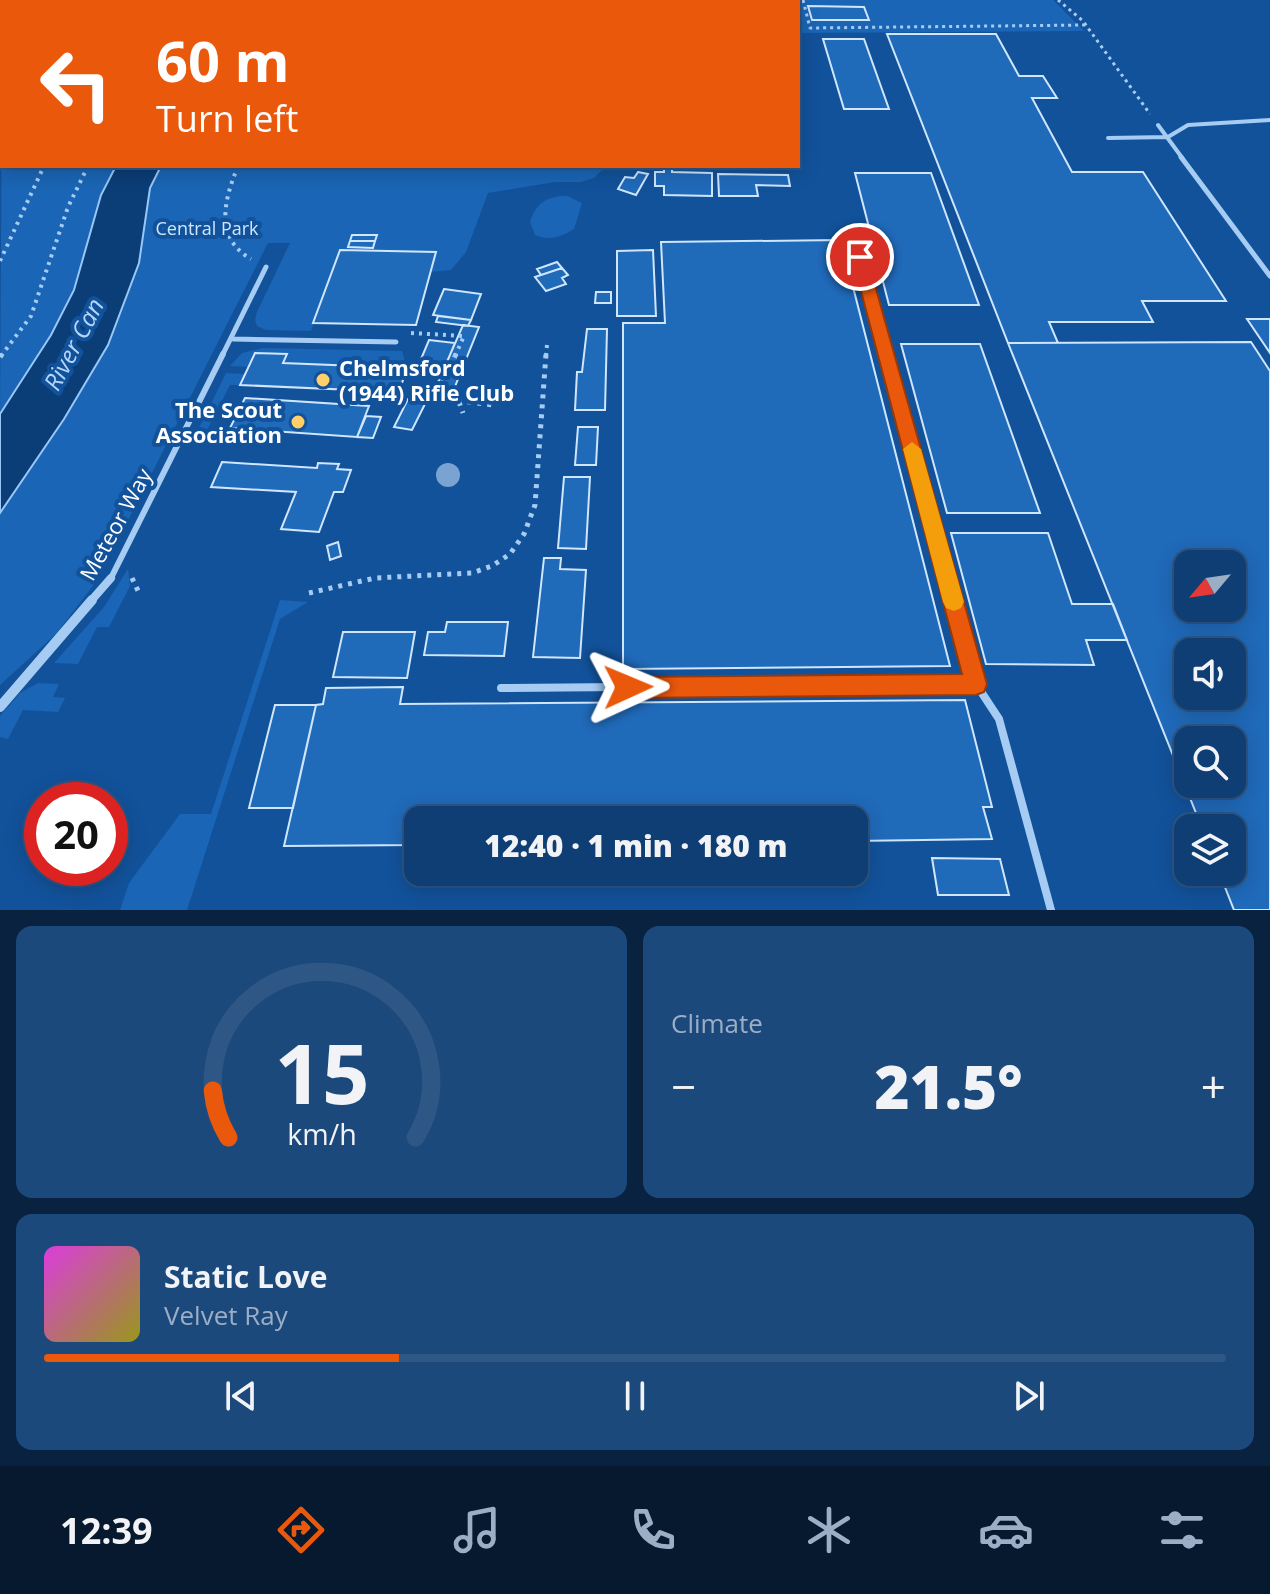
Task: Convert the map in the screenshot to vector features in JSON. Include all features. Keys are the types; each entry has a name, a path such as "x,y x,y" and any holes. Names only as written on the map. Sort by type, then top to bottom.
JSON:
{"street":[{"name":"Meteor Way","path":"0,707 111,578"}],"lane":[{"path":"1108,138 1168,137 1188,125 1270,120"},
{"path":"1158,125 1270,276"},
{"path":"853,233 976,684 999,719 1051,910"},
{"name":"Meteor Way","path":"111,578 233,339 266,267"},
{"path":"233,339 396,342"},
{"path":"501,688 976,684"}],"path":[{"path":"803,0 810,28 1086,25"},
{"path":"1058,0 1086,25 1158,125"},
{"path":"0,261 43,168"},
{"path":"0,357 31,316 68,207 87,168"},
{"path":"237,168 232,178 226,236 234,248 249,258 268,264 266,267"},
{"path":"425,332 464,336 436,398 494,405 489,394"},
{"path":"309,593 375,578 461,575 491,565 515,548 529,531 535,505 547,345"},
{"path":"458,401 463,413"}],"green space":[{"path":"800,0 1053,0 1084,31 800,33"},
{"name":"Central Park","path":"1,168 115,168 66,307 40,354 0,414"},
{"name":"Central Park","path":"161,168 602,170 594,178 581,182 555,182 488,193 466,252 451,270 430,272 435,252 341,250 311,331 266,330 257,326 257,312 290,243 268,243 99,578 56,634 0,685 0,513 64,419 108,345 139,263 150,188"},
{"path":"567,196 582,203 574,229 555,237 535,235 530,222 539,205 554,197"},
{"path":"263,348 402,351 407,368 283,363 286,354 255,353 248,367 230,366 242,353"},
{"path":"226,373 245,374 240,385 230,385 207,430 198,430"},
{"path":"128,569 130,586 109,627 97,627 78,664 54,663 104,607"},
{"path":"280,600 308,602 280,619 187,910 120,910 129,883 180,814 211,814"},
{"path":"38,683 59,684 53,697 65,698 58,712 23,710 8,739 0,737 0,716 20,693"}],"water":[{"name":"River Can","path":"115,168 160,168 150,188 139,263 108,345 64,419 0,513 0,414 51,335 74,290 101,195"}],"building":[{"path":"808,6 864,7 869,20 812,20"},
{"path":"887,34 996,34 1019,76 1043,76 1057,98 1032,98 1072,172 1143,172 1226,301 1142,301 1153,322 1049,322 1058,343 1008,343"},
{"path":"823,39 864,39 889,109 844,109"},
{"path":"664,169 712,173 712,196 664,195 664,186 655,186 655,172 664,172"},
{"path":"638,172 648,174 636,195 618,189 625,177 634,178"},
{"path":"855,173 931,173 979,305 889,305"},
{"path":"718,174 788,175 790,186 756,185 758,196 719,196"},
{"path":"352,235 377,235 375,241 350,241"},
{"path":"841,240 950,666 623,669 623,323 665,323 661,242"},
{"path":"350,241 375,241 373,248 348,247"},
{"path":"340,250 436,252 416,325 313,323"},
{"path":"653,250 656,316 617,316 617,251"},
{"path":"557,262 562,268 541,275 537,269"},
{"path":"562,268 568,275 562,278 566,284 546,291 535,277"},
{"path":"444,289 481,294 471,320 433,315"},
{"path":"596,292 611,292 611,303 595,303"},
{"path":"438,316 471,320 468,326 436,322"},
{"path":"1247,319 1270,319 1270,353"},
{"path":"463,325 479,327 454,389 436,387"},
{"path":"587,329 607,329 605,410 575,410 577,372 582,372"},
{"path":"429,340 455,343 442,374 416,371"},
{"path":"1251,342 1270,371 1270,910 1234,910 1225,886 1246,886 1246,814 1196,814 1190,798 1246,798 1246,726 1174,726 1174,758 1008,343"},
{"path":"901,344 980,344 1040,513 947,513"},
{"name":"Chelmsford (1944) Rifle Club","path":"255,353 287,354 283,363 407,368 399,392 377,391 375,397 350,396 352,390 240,385"},
{"name":"The Scout Association","path":"245,398 369,406 357,437 230,428"},
{"path":"408,399 426,402 412,430 394,427"},
{"path":"366,416 381,417 373,438 357,437"},
{"path":"578,427 598,427 596,465 575,465"},
{"path":"222,462 317,468 318,463 339,464 337,469 351,470 343,492 334,492 319,532 281,529 296,492 211,487"},
{"path":"564,477 590,477 586,549 558,548"},
{"path":"951,533 1048,533 1072,604 1113,604 1127,640 1086,640 1094,665 986,664"},
{"path":"338,542 341,556 330,560 327,546"},
{"path":"544,558 561,558 560,569 586,570 580,658 533,657"},
{"path":"447,622 508,622 504,656 424,655 428,632 445,632"},
{"path":"343,632 415,632 407,678 333,677"},
{"path":"403,687 400,704 965,700 992,807 983,807 992,839 868,841 868,806 404,806 404,845 284,846 316,705 323,704 326,688"},
{"path":"275,705 316,705 293,808 249,808"},
{"path":"932,858 1000,859 1009,895 938,895"}],"slow traffic":[{"path":"912,449 954,602"}],"place":[{"name":"Chelmsford (1944) Rifle Club","path":"323,380"},
{"name":"The Scout Association","path":"298,422"}],"route":[{"path":"628,687 976,684 860,257"}]}
